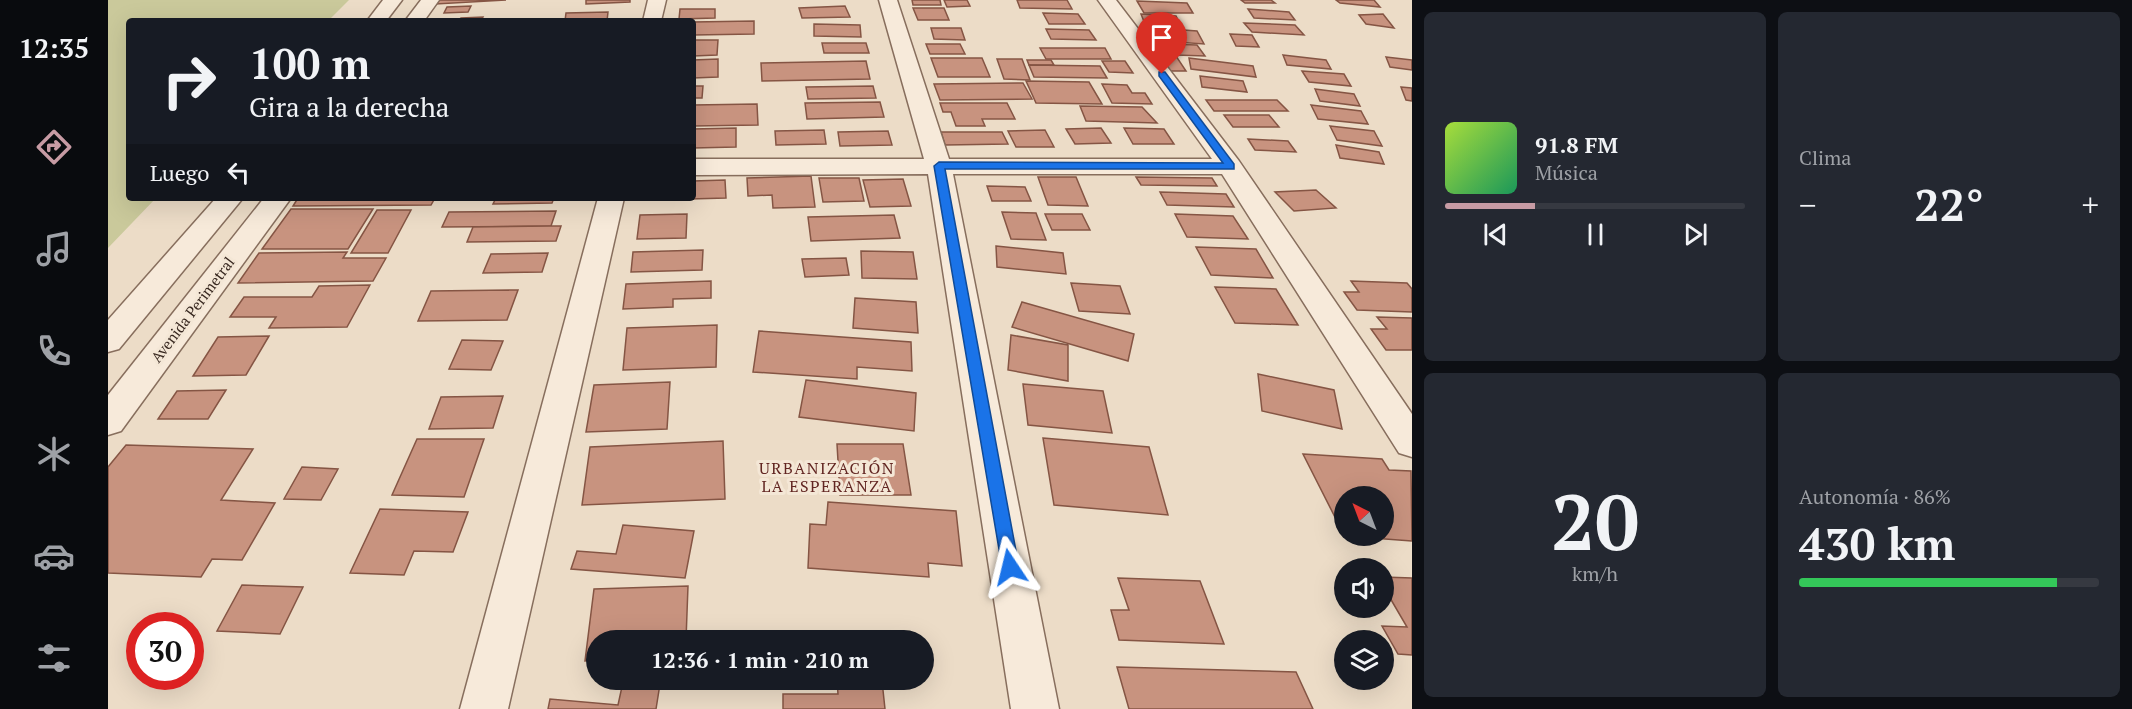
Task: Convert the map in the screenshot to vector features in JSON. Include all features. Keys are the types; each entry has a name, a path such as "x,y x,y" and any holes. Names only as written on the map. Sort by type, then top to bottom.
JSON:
{"street":[{"path":"378,18 393,0"},
{"path":"416,18 430,0"},
{"path":"653,18 657,0"},
{"path":"888,0 939,166 1035,709"},
{"path":"1107,0 1230,166 1412,443"},
{"path":"696,167 1230,166"},
{"path":"108,341 227,201"},
{"name":"Avenida Perimetral","path":"108,422 276,201"},
{"path":"484,709 610,201"}],"green space":[{"path":"108,0 349,0 331,18 126,18 126,201 153,201 108,248"}],"building":[{"path":"438,0 506,0 436,4"},
{"path":"586,0 630,0 630,2 586,4"},
{"path":"912,0 940,0 941,5 913,5"},
{"path":"944,0 967,0 970,6 947,7"},
{"path":"1017,0 1067,0 1072,9 1020,8"},
{"path":"1241,0 1271,0 1275,3 1245,3"},
{"path":"1336,0 1374,0 1380,7 1340,3"},
{"path":"1137,1 1187,3 1193,13 1144,13"},
{"path":"471,6 468,12 444,13 447,7"},
{"path":"845,6 850,17 802,18 799,8"},
{"path":"913,8 944,8 949,20 918,20"},
{"path":"680,9 715,9 715,18 679,18"},
{"path":"1248,9 1289,12 1295,20 1254,18"},
{"path":"608,12 607,18 565,18 566,13"},
{"path":"1043,13 1078,14 1085,24 1049,24"},
{"path":"1141,14 1176,16 1181,26 1145,24"},
{"path":"1383,14 1394,28 1366,24 1359,15"},
{"path":"754,21 754,34 696,35 696,22"},
{"path":"1244,23 1295,25 1304,35 1252,32"},
{"path":"814,24 860,25 861,37 814,36"},
{"path":"1143,27 1197,31 1204,44 1148,40"},
{"path":"931,28 961,28 965,40 934,39"},
{"path":"1046,29 1089,30 1096,40 1051,39"},
{"path":"1230,34 1252,35 1259,47 1236,46"},
{"path":"696,40 718,40 717,55 696,56"},
{"path":"822,43 866,43 869,53 824,53"},
{"path":"926,44 960,44 965,54 930,54"},
{"path":"1169,44 1197,45 1205,56 1176,55"},
{"path":"1040,48 1105,48 1111,59 1046,59"},
{"path":"1283,55 1326,60 1331,69 1287,65"},
{"path":"1160,56 1176,56 1186,71 1169,71"},
{"path":"1386,57 1412,60 1412,70 1390,67"},
{"path":"931,58 982,58 990,77 938,77"},
{"path":"1189,58 1253,66 1256,77 1191,69"},
{"path":"718,59 718,77 696,78 696,60"},
{"path":"997,59 1022,59 1030,80 1004,79"},
{"path":"1027,60 1051,60 1054,65 1029,65"},
{"path":"866,61 870,79 762,81 761,63"},
{"path":"1102,61 1125,61 1133,73 1109,72"},
{"path":"1029,65 1100,66 1107,78 1034,77"},
{"path":"1302,71 1344,74 1351,86 1309,82"},
{"path":"1200,76 1243,81 1247,92 1202,87"},
{"path":"1026,81 1089,82 1102,104 1036,103"},
{"path":"1023,83 1032,99 940,100 934,84"},
{"path":"1102,84 1127,85 1132,93 1145,93 1152,104 1112,103"},
{"path":"696,86 703,86 702,98 696,98"},
{"path":"873,86 876,98 808,99 806,87"},
{"path":"1401,87 1412,88 1412,101 1406,100"},
{"path":"1315,89 1354,94 1360,106 1320,101"},
{"path":"1206,100 1277,100 1288,111 1214,111"},
{"path":"880,102 884,117 807,119 805,103"},
{"path":"940,103 1007,103 1015,119 982,119 985,126 956,126 951,112 943,112"},
{"path":"757,104 758,125 696,126 696,105"},
{"path":"1311,105 1361,111 1368,124 1318,119"},
{"path":"1080,106 1142,107 1157,123 1086,121"},
{"path":"1224,115 1269,115 1279,127 1233,127"},
{"path":"1330,126 1374,131 1382,146 1337,140"},
{"path":"736,128 736,147 696,148 696,129"},
{"path":"1101,128 1111,143 1075,144 1066,129"},
{"path":"1124,128 1164,129 1174,144 1133,144"},
{"path":"824,130 826,144 776,145 775,131"},
{"path":"1045,130 1054,147 1016,147 1008,131"},
{"path":"888,131 892,145 840,146 838,132"},
{"path":"941,132 1002,132 1008,144 945,145"},
{"path":"1248,139 1288,141 1296,152 1255,150"},
{"path":"1336,145 1379,152 1384,164 1340,158"},
{"path":"811,176 815,207 773,208 772,195 748,196 747,178"},
{"path":"1038,177 1076,177 1088,206 1048,205"},
{"path":"1136,177 1212,178 1217,186 1141,185"},
{"path":"819,178 859,178 864,201 823,202"},
{"path":"903,179 911,206 870,207 863,180"},
{"path":"725,180 726,198 696,199 696,181"},
{"path":"987,186 1025,187 1031,201 992,201"},
{"path":"1316,190 1336,208 1294,211 1275,192"},
{"path":"1160,192 1226,194 1234,207 1167,205"},
{"path":"296,201 433,201 431,205 293,206"},
{"path":"494,201 553,201 552,203 493,204"},
{"path":"291,209 373,209 348,249 262,249"},
{"path":"377,210 411,210 388,253 351,253"},
{"path":"556,211 551,226 442,227 449,212"},
{"path":"1002,212 1036,213 1046,240 1011,239"},
{"path":"687,214 686,238 637,239 640,215"},
{"path":"1045,214 1082,214 1090,230 1052,230"},
{"path":"1175,214 1233,216 1248,239 1187,237"},
{"path":"894,215 900,238 811,241 808,217"},
{"path":"561,226 556,241 467,242 473,227"},
{"path":"996,246 1063,253 1066,274 997,267"},
{"path":"1196,247 1256,249 1273,278 1211,275"},
{"path":"703,250 702,270 631,272 633,252"},
{"path":"861,251 913,252 917,279 862,278"},
{"path":"347,252 343,258 386,258 373,281 238,283 259,253"},
{"path":"548,253 542,272 483,273 491,254"},
{"path":"846,258 849,275 805,277 802,259"},
{"path":"711,281 711,298 673,299 673,307 623,309 626,284"},
{"path":"1351,281 1407,283 1412,289 1412,312 1357,310 1344,292 1359,292"},
{"path":"1071,283 1120,286 1130,314 1079,311"},
{"path":"370,285 347,327 269,328 276,317 230,317 244,297 312,297 319,286"},
{"path":"1215,287 1276,289 1298,325 1235,323"},
{"path":"518,290 507,320 418,321 431,291"},
{"path":"855,298 916,302 918,333 853,328"},
{"path":"1022,302 1134,334 1128,361 1012,327"},
{"path":"1377,317 1412,318 1412,350 1386,350 1371,329 1387,329"},
{"path":"717,325 716,367 623,370 627,328"},
{"path":"759,331 911,342 912,371 857,367 857,379 753,372"},
{"path":"1011,335 1068,345 1068,381 1008,370"},
{"path":"269,336 246,375 193,376 218,337"},
{"path":"462,340 503,341 491,370 449,369"},
{"path":"1258,374 1334,390 1342,429 1262,411"},
{"path":"806,380 916,393 914,431 799,417"},
{"path":"670,382 667,429 586,432 594,385"},
{"path":"1023,384 1103,391 1112,433 1028,425"},
{"path":"226,390 208,419 158,419 177,391"},
{"path":"503,396 493,428 429,429 441,397"},
{"path":"1043,438 1149,447 1168,515 1054,505"},
{"path":"417,439 484,439 464,497 392,495"},
{"path":"723,441 725,499 582,505 590,447"},
{"path":"837,444 903,444 911,495 840,495"},
{"path":"126,445 253,449 221,500 275,503 242,560 212,559 201,577 108,573 108,467"},
{"path":"1303,454 1382,459 1389,470 1411,471 1412,541 1394,540 1394,486 1334,486 1334,515"},
{"path":"302,467 338,469 321,500 284,499"},
{"path":"828,502 956,511 962,566 928,563 929,577 808,568 810,524 826,525"},
{"path":"380,509 468,512 453,552 414,551 404,575 350,573"},
{"path":"623,525 694,531 685,578 571,569 577,551 616,554"},
{"path":"1394,577 1412,578 1412,655 1398,654 1394,647 1394,630 1384,630 1382,626 1407,627 1394,605"},
{"path":"1118,578 1200,581 1224,644 1119,640 1111,610 1129,610"},
{"path":"242,585 303,587 280,634 217,631"},
{"path":"688,586 686,630 589,630 594,589"},
{"path":"1117,667 1296,672 1313,709 1129,709"},
{"path":"621,690 659,690 656,709 548,709 550,699 618,705"},
{"path":"838,690 883,690 885,709 783,709 783,694 838,694"}],"district":[{"name":"URBANIZACIÓN LA ESPERANZA","path":"827,477"}],"route":[{"path":"1010,567 939,166 1230,166 1162,74"}]}
